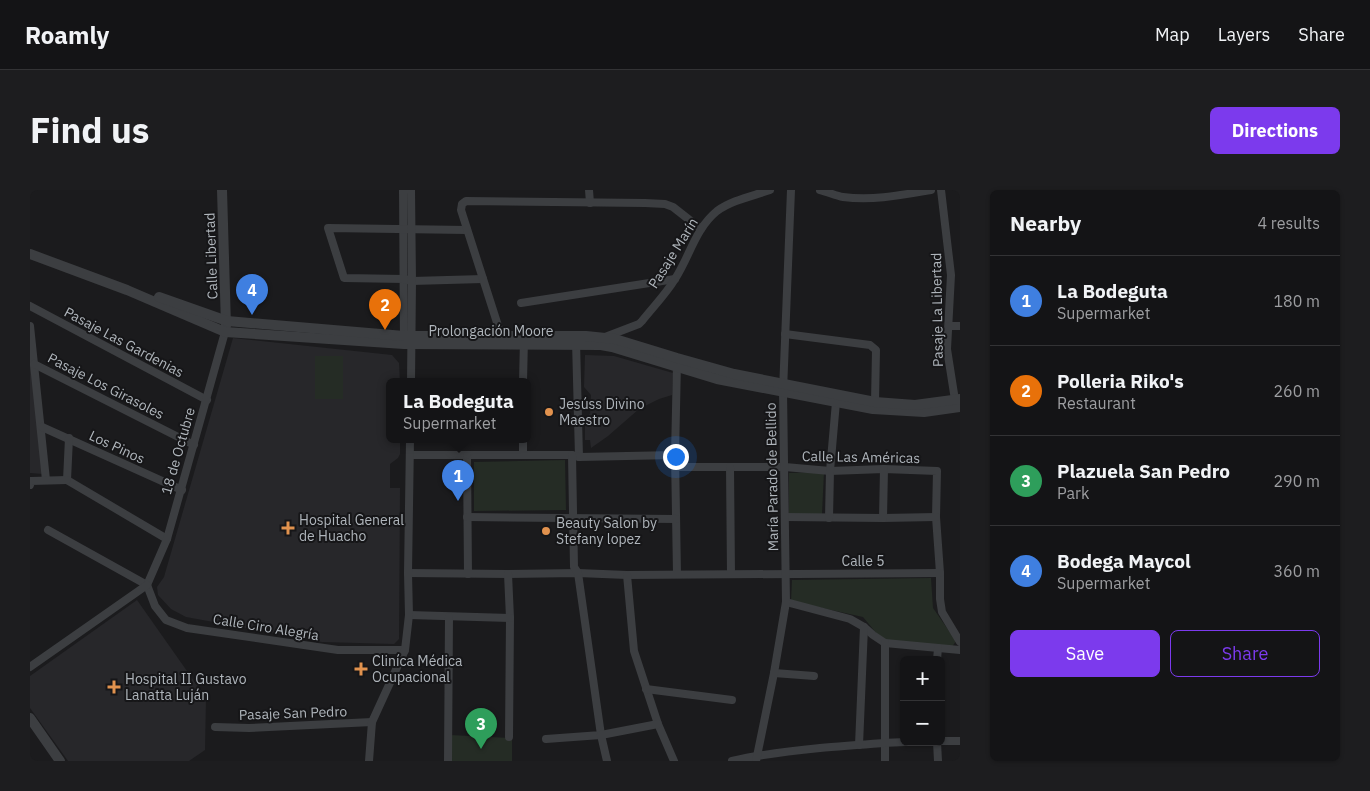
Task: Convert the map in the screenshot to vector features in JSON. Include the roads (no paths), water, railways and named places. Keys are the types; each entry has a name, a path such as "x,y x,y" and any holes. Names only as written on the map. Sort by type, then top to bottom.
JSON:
{"street":[{"name":"Calle Libertad","path":"222,190 226,327"},
{"path":"403,190 411,378"},
{"path":"408,280 412,229 411,190"},
{"path":"589,190 590,203"},
{"name":"Pasaje Marín","path":"603,341 638,324 675,279 701,229 718,210 730,203 770,190"},
{"name":"María Parado de Bellido","path":"756,758 786,602 783,387 791,190"},
{"path":"820,190 842,197 867,198 893,197 931,190"},
{"name":"Pasaje La Libertad","path":"942,190 951,275 948,349 958,402"},
{"path":"502,335 467,230 462,210 462,204 466,201 665,204 673,206 701,229"},
{"path":"467,230 328,228 344,278 408,280 483,279"},
{"name":"Prolongación Moore","path":"30,248 226,327"},
{"name":"Prolongación Moore","path":"30,254 226,327 408,340 603,341 612,347 677,362 717,379 783,387 875,402 915,405 958,402"},
{"path":"951,275 960,275"},
{"path":"521,303 675,279"},
{"name":"Pasaje Las Gardenias","path":"30,306 207,400"},
{"path":"30,326 46,480"},
{"path":"948,326 960,326"},
{"name":"18 de Octubre","path":"147,585 167,539 226,327"},
{"path":"785,334 870,345 876,350 877,357 875,402"},
{"name":"Prolongación Moore","path":"408,340 502,335 524,340"},
{"path":"523,378 524,340"},
{"path":"576,340 574,567 578,573 601,735 607,761"},
{"path":"677,362 675,455 677,574"},
{"name":"Pasaje Los Girasoles","path":"34,364 194,445"},
{"name":"Prolongación Moore","path":"783,387 836,402 872,409 907,412 924,412 958,402"},
{"path":"829,518 830,471 836,402"},
{"name":"Los Pinos","path":"42,427 182,490"},
{"path":"67,480 68,438"},
{"path":"368,761 372,722 405,650 409,615 410,443"},
{"path":"523,443 523,455"},
{"path":"410,455 675,455"},
{"path":"467,456 468,574"},
{"name":"Calle Las Américas","path":"676,467 785,467 830,471 884,470 937,472 936,517"},
{"path":"730,467 731,574"},
{"path":"883,518 884,470"},
{"path":"30,485 31,481 67,480 167,539"},
{"path":"467,517 676,519"},
{"path":"785,517 936,517 942,612 960,642"},
{"path":"30,667 147,585 48,530"},
{"name":"Calle 5","path":"408,573 940,573"},
{"path":"508,574 510,618 509,736"},
{"path":"628,574 634,651 658,724 674,761"},
{"name":"Calle Ciro Alegría","path":"147,585 155,606 166,620 187,628 338,650 405,650"},
{"path":"786,602 850,619 885,643 960,650"},
{"path":"409,615 510,618"},
{"path":"448,761 449,617"},
{"path":"860,745 864,627"},
{"path":"885,643 885,761"},
{"path":"938,648 938,656"},
{"path":"774,672 814,676"},
{"path":"646,689 732,700"},
{"path":"30,718 60,761"},
{"name":"Pasaje San Pedro","path":"215,727 249,728 372,722"},
{"path":"546,739 601,735 658,724"},
{"path":"945,741 960,741"},
{"path":"732,761 860,745 900,742"},
{"path":"937,746 938,761"}],"place":[{"name":"Bodega Maycol","path":"252,315"},
{"name":"Polleria Riko's","path":"385,330"},
{"name":"Jesúss Divino Maestro","path":"549,412"},
{"name":"La Bodeguta","path":"458,501"},
{"name":"Hospital General de Huacho","path":"288,528"},
{"name":"Beauty Salon by Stefany lopez","path":"546,531"},
{"name":"Cliníca Médica Ocupacional","path":"361,669"},
{"name":"Hospital II Gustavo Lanatta Luján","path":"114,687"},
{"name":"Plazuela San Pedro","path":"481,749"}]}
